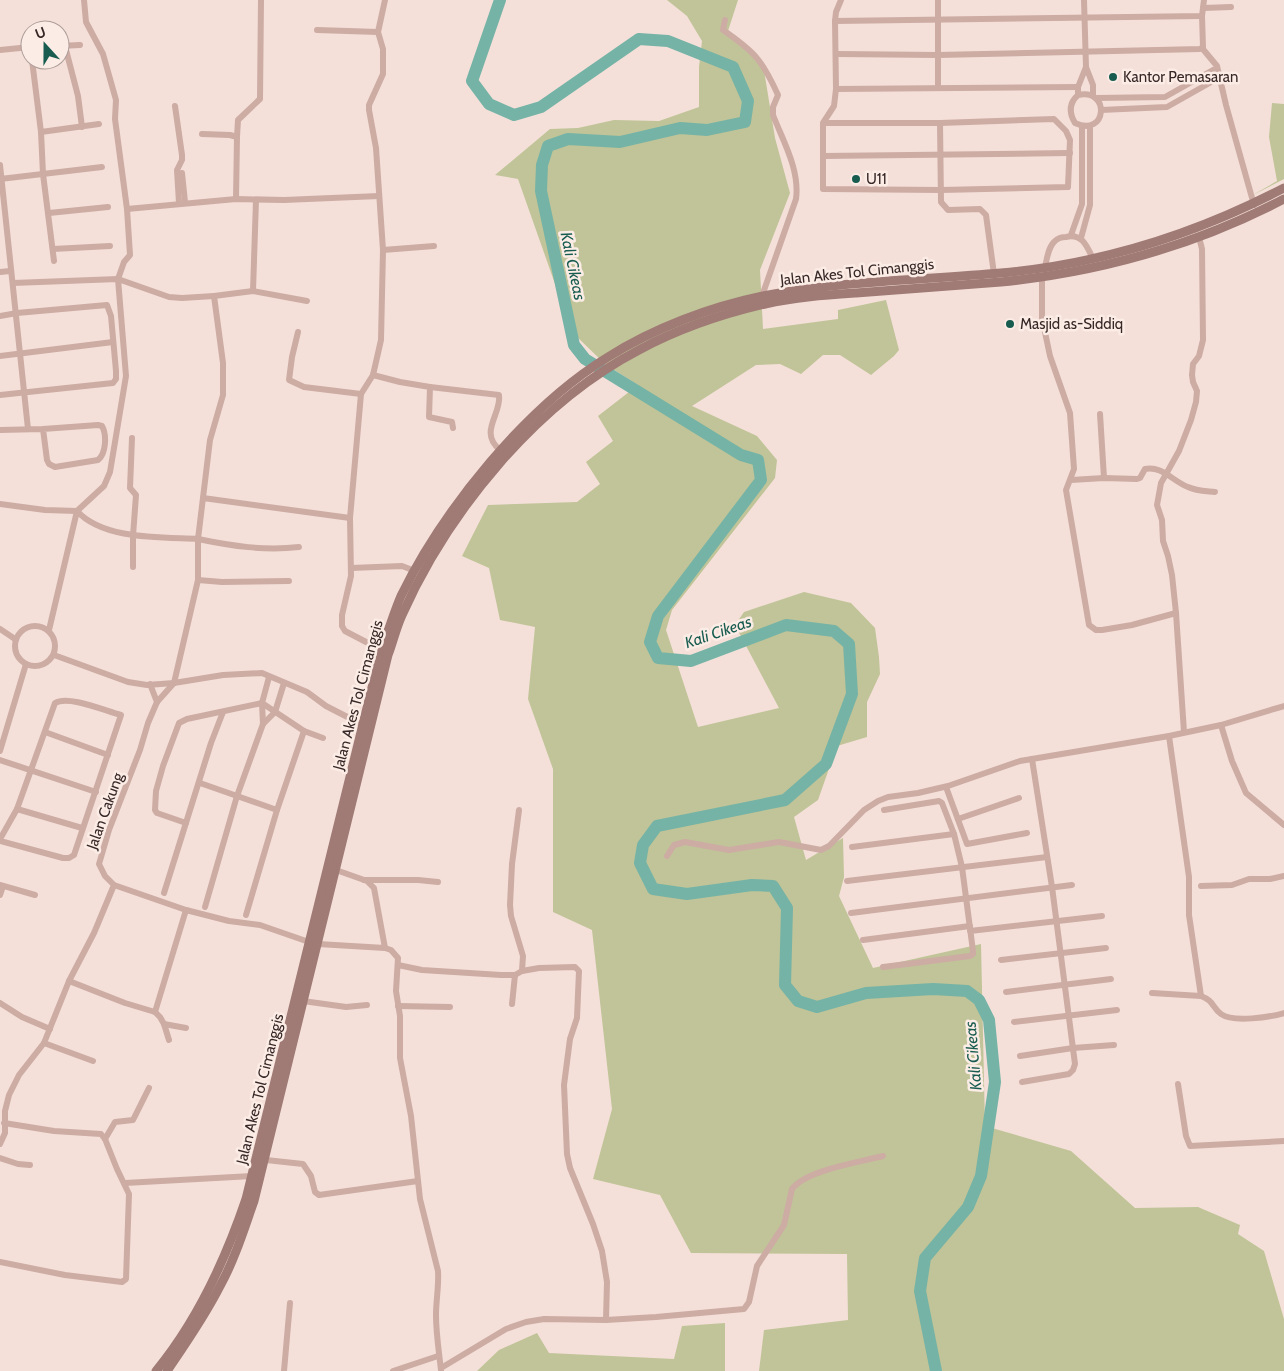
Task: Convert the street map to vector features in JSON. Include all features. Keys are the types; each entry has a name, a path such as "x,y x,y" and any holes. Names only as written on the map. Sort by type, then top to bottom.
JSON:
{"main road":[{"name":"Jalan Akes Tol Cimanggis","path":"156,1371 172,1352 214,1283 266,1160 303,1001 313,943 336,870 388,655 401,616 420,567 450,512 500,450 543,407 572,388 661,338 700,324 766,304 812,296 999,276 1093,259 1197,233 1284,188"},
{"path":"999,276 1042,277 1135,258 1197,233 1254,214 1284,199"},
{"name":"Jalan Akes Tol Cimanggis","path":"167,1371 205,1314 222,1284 241,1239 250,1200 252,1176 313,943 382,647 400,598 420,567 458,516 506,456 572,388 606,358 657,331 697,315 762,296 814,287 999,276"}],"street":[{"path":"49,630 77,511 104,486 110,472 126,376 118,279 124,262 130,255 127,209 115,119 116,100 103,54 86,22 84,0"},
{"path":"236,199 238,120 260,99 261,0"},
{"path":"382,647 368,643 345,631 342,626 342,615 351,576 350,518 361,394 373,375 381,340 384,250 376,148 368,110 383,74 384,49 378,32 385,0"},
{"path":"823,123 940,123 1054,119 1066,131 1070,140 1068,187 941,190 823,189 823,123 834,106 836,89 835,21 836,12 841,0"},
{"path":"938,0 938,88"},
{"path":"1084,0 1086,67 1093,85 1094,97"},
{"path":"1204,0 1202,48 1217,66 1254,204"},
{"path":"1203,8 1231,8"},
{"path":"835,21 1202,16"},
{"path":"725,20 723,30 758,57 768,72 778,95 773,107 773,115 795,174 797,188 796,199 762,296"},
{"path":"317,30 378,32"},
{"path":"70,46 80,45"},
{"path":"0,50 20,48"},
{"path":"836,54 938,55 1202,48"},
{"path":"1078,95 1078,87 1086,67"},
{"path":"33,70 41,132 43,174 54,261"},
{"path":"70,70 78,96 82,127"},
{"path":"1094,97 1165,97 1213,70"},
{"path":"1101,110 1167,107 1213,81"},
{"path":"836,89 1078,87"},
{"path":"1087,93 1100,103 1101,114 1095,124 1090,127 1075,123 1072,118 1070,108 1078,95 1087,93"},
{"path":"1165,97 1167,107"},
{"path":"175,106 182,155 182,160 177,170 182,203"},
{"path":"1060,125 1072,118"},
{"path":"940,123 941,202 948,210 980,209 986,215 999,276"},
{"path":"41,132 99,124"},
{"path":"1071,235 1082,204 1082,126"},
{"path":"1081,238 1090,205 1090,127"},
{"path":"202,134 230,135 237,138"},
{"path":"823,156 1070,153"},
{"path":"0,165 28,428"},
{"path":"1,178 102,167"},
{"path":"182,173 182,203"},
{"path":"127,209 236,199 379,196"},
{"path":"253,290 256,200"},
{"path":"49,213 108,207"},
{"path":"1184,732 1172,575 1163,541 1162,520 1157,505 1161,484 1179,451 1192,420 1196,402 1197,391 1193,382 1193,364 1199,356 1203,340 1202,249 1197,233"},
{"path":"1045,267 1050,248 1054,242 1059,238 1071,235 1081,238 1093,259"},
{"path":"53,249 110,246"},
{"path":"384,250 434,246"},
{"path":"0,272 10,270"},
{"path":"1042,277 1042,318 1050,356 1070,413 1074,469 1066,490 1089,626 1096,630 1102,630 1176,614"},
{"path":"13,283 118,279 169,297 214,296 253,290 307,302"},
{"path":"174,682 198,580 198,539 210,440 223,395 223,363 214,296"},
{"path":"0,316 107,305 111,316 116,371 116,380 113,383 0,395"},
{"path":"298,332 289,380 304,387 361,394"},
{"path":"0,356 113,342"},
{"path":"373,375 430,387 499,395 491,437 494,445 500,450"},
{"path":"430,387 429,417 452,422 453,428"},
{"path":"1100,414 1104,478"},
{"path":"0,430 102,426 105,431 102,457 88,462 59,467 52,466 47,460 43,429"},
{"path":"132,438 130,488 136,495 133,567"},
{"path":"1071,480 1104,478 1136,480 1147,468 1166,473 1174,481 1187,487 1215,492"},
{"path":"204,498 350,518"},
{"path":"0,504 45,510 77,511 84,519 115,532 133,536 198,539 234,546 266,549 299,547"},
{"path":"351,568 420,567"},
{"path":"198,580 222,582 289,581"},
{"path":"31,626 40,626 49,630 54,637 56,646 54,655 42,666 26,664 16,652 15,639 23,630 31,626"},
{"path":"0,629 15,639"},
{"path":"54,655 128,682 150,684 223,675 262,674 307,692 326,706 363,725"},
{"path":"0,752 26,664"},
{"path":"205,907 237,796 263,724 262,704 269,677"},
{"name":"Jalan Cakung","path":"114,885 105,876 99,864 109,830 140,750 148,723 158,702 174,682"},
{"path":"263,724 275,712 284,683"},
{"path":"150,684 158,702"},
{"path":"61,700 77,702 121,715 74,855 69,858 63,858 0,840 17,810 45,732 55,702 61,700"},
{"path":"186,823 157,813 155,810 156,791 179,723 187,719 262,704 304,731 323,738"},
{"path":"667,856 674,845 685,842 729,850 779,842 821,850 829,846 864,810 888,797 946,787 1020,761 1169,736 1221,725 1284,706"},
{"path":"164,893 211,743 223,712"},
{"path":"1221,725 1234,766 1246,793 1284,825"},
{"path":"246,915 277,810 304,731"},
{"path":"45,732 108,755"},
{"path":"1169,736 1189,877 1189,915 1201,996"},
{"path":"1022,1082 1069,1074 1075,1064 1052,887 1032,759"},
{"path":"0,760 96,792"},
{"path":"200,783 277,810"},
{"path":"946,787 967,844 1027,834"},
{"path":"958,819 1019,798"},
{"path":"883,968 970,956 974,951 962,867 954,834 940,802 884,810"},
{"path":"17,810 82,828"},
{"path":"519,810 512,864 510,916 523,956 522,971"},
{"path":"852,847 954,834"},
{"path":"847,881 1046,857"},
{"path":"336,870 370,883 375,891 385,948"},
{"path":"1201,886 1228,885 1249,879 1270,879 1284,876"},
{"path":"363,880 423,880 438,882"},
{"path":"0,1144 6,1133 4,1123 9,1095 19,1075 44,1043 69,981 94,933 114,885 186,910 229,921 260,925 313,943 385,948 391,950 396,955 398,966 396,991 400,1016 400,1058 411,1116 421,1205 427,1223 439,1280 436,1316 438,1356 441,1369 506,1329 517,1325 544,1320 606,1320 744,1309 749,1302 757,1266 784,1225 792,1189 796,1184 820,1172 883,1156"},
{"path":"851,913 1072,885"},
{"path":"0,895 2,886 35,895"},
{"path":"155,1012 186,910"},
{"path":"863,940 1102,916"},
{"path":"1001,960 1106,948"},
{"path":"398,966 422,970 487,975 515,975 522,971 539,968 574,967 579,971 577,1018 570,1039 564,1085 566,1154 602,1251 607,1282 606,1320"},
{"path":"512,1004 515,975"},
{"path":"1006,992 1111,979"},
{"path":"69,981 125,1003 155,1012 164,1024 169,1040"},
{"path":"1152,993 1201,996 1209,999 1220,1013 1226,1016 1268,1018 1284,1013"},
{"path":"303,1001 346,1007 367,1005"},
{"path":"0,1003 22,1017 50,1030"},
{"path":"398,1006 450,1007"},
{"path":"1014,1022 1118,1010"},
{"path":"164,1024 186,1028"},
{"path":"44,1043 93,1061"},
{"path":"1020,1056 1073,1048 1114,1045"},
{"path":"1178,1084 1186,1136 1190,1146 1284,1141"},
{"path":"105,1139 115,1122 133,1120 149,1088"},
{"path":"0,1262 65,1275 122,1282 126,1279 129,1194 105,1139 101,1134 54,1131 4,1123"},
{"path":"0,1158 18,1164 30,1165"},
{"path":"266,1160 303,1164 311,1176 315,1192 319,1195 418,1181"},
{"path":"125,1183 252,1176"},
{"path":"284,1371 290,1303"},
{"path":"393,1371 438,1356"}],"green space":[{"path":"667,0 738,0 727,34 763,64 775,138 790,193 760,270 763,329 838,319 838,310 886,300 899,350 871,375 840,355 823,355 801,374 780,364 756,365 692,406 757,436 777,460 775,478 672,610 666,630 698,727 779,708 735,625 744,612 804,592 851,603 875,628 880,674 867,702 867,737 837,746 818,800 794,817 806,860 843,838 844,877 839,896 873,968 981,944 985,1126 1071,1151 1135,1208 1198,1207 1240,1225 1238,1234 1264,1251 1284,1319 1284,1371 759,1371 764,1330 848,1320 847,1254 691,1253 660,1195 593,1179 612,1109 592,930 553,912 553,769 528,699 535,627 500,620 489,568 462,556 488,505 577,502 600,484 586,462 613,441 598,416 638,385 605,364 572,332 518,179 495,175 550,129 578,128 614,120 659,121 699,107 699,67 702,41 687,16"},
{"path":"1272,103 1284,104 1284,179 1251,196 1277,181 1269,137"},
{"path":"725,1323 725,1371 477,1371 499,1350 537,1333 549,1353 674,1359 682,1326"}],"waterway":[{"name":"Kali Cikeas","path":"500,0 472,81 489,104 514,115 541,107 639,39 668,41 733,67 748,101 745,122 707,130 680,128 620,142 568,139 548,146 542,165 541,191 574,345 585,359 741,455 758,460 761,480 658,616 650,642 658,658 691,661 786,625 834,631 849,644 852,694 826,764 785,800 657,826 643,845 640,863 653,889 687,894 752,885 773,886 787,908 785,985 798,1001 817,1007 866,993 933,989 967,991 979,1000 989,1020 995,1082 981,1176 968,1207 925,1258 920,1291 936,1371"}],"place":[{"name":"Kantor Pemasaran","path":"1113,77"},
{"name":"U11","path":"856,179"},
{"name":"Masjid as-Siddiq","path":"1010,324"}]}
